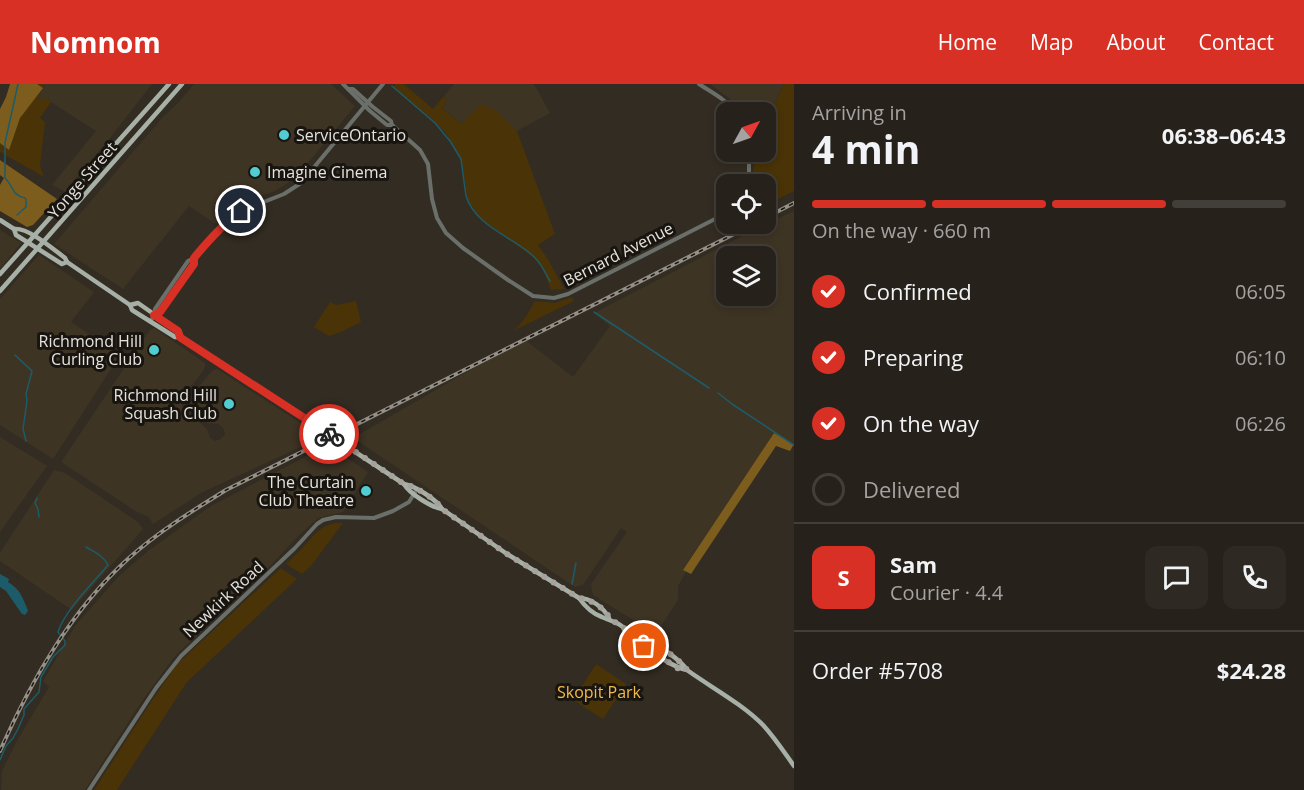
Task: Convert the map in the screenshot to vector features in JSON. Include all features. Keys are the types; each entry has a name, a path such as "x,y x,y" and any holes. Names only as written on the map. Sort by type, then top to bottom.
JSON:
{"main road":[{"name":"Yonge Street","path":"0,274 168,84"},
{"name":"Yonge Street","path":"0,291 182,84"},
{"path":"0,220 14,229 16,235 62,264 68,262"},
{"path":"14,229 20,228 34,236 130,305 132,310 175,337 180,337 404,484 407,490 416,492 438,504 507,554 579,598 583,604 601,617 609,618 627,630 629,635 679,669 687,670 740,706 776,740 794,766"},
{"path":"130,305 137,303 178,331 180,337"}],"street":[{"name":"Bernard Avenue","path":"343,84 387,125 392,125 420,150 428,164 432,199 437,218 446,233 463,248 533,296 554,298 568,294 716,219"},
{"path":"150,321 160,312 194,264 194,258 226,222 241,211 284,194 301,183 383,84"},
{"path":"699,84 724,102"},
{"name":"Newkirk Road","path":"89,790 156,688 181,656 295,548 317,524 336,517 374,518 409,502 416,492"}],"shaded area":[{"path":"10,84 37,84 43,88 20,118 9,150 0,143 0,109"},
{"path":"45,84 152,84 65,192 52,185 96,131 46,97 43,101 37,97"},
{"path":"194,84 331,84 355,106 297,176 275,191 239,204 216,224 189,206 123,289 54,244"},
{"path":"454,84 534,84 550,113 517,131 498,112 461,124 442,108 447,101 444,96"},
{"path":"710,84 784,84 776,102 732,102"},
{"path":"0,160 57,199 33,225 27,227 0,211 0,185 4,178 0,175"},
{"path":"794,211 794,443 774,433 683,569 686,572 678,586 678,600 661,626 646,628 593,595 591,584 627,532 621,528 583,585 575,587 353,438 524,339 573,377 610,326 594,313 716,250 716,306 776,306 776,246 723,246 746,234 776,234 776,219"},
{"path":"0,230 21,243 0,269"},
{"path":"39,255 94,292 71,322 120,355 53,459 0,425 0,299"},
{"path":"154,328 205,363 203,371 181,399 181,404 207,429 210,438 215,441 221,439 225,435 224,429 219,424 208,423 187,405 187,400 213,370 217,369 322,437 201,493 153,524 149,517 137,512 61,462 150,330"},
{"path":"774,433 794,444 790,451 776,446 691,574 683,570"},
{"path":"0,437 47,466 0,532"},
{"path":"328,445 368,472 343,512 318,518 174,657 140,704 85,790 1,790 2,771 49,687 43,681 75,626 118,577 148,551 211,506"},
{"path":"54,470 65,473 138,522 143,529 72,610 0,561 0,553"}],"green space":[{"path":"13,84 45,84 37,97 43,100 46,97 51,102 40,118 45,122 40,166 44,177 0,152 0,114"},
{"path":"395,84 404,84 433,109 444,96 447,101 442,108 461,124 481,104 498,112 517,131 555,234 538,245 564,289 551,290 543,269 534,258 481,219 468,202 462,163 446,133 393,87"},
{"path":"784,84 794,84 794,191 776,200 776,174 753,174 755,162 776,162 776,102"},
{"path":"572,297 574,301 515,330 535,301 555,303"},
{"path":"356,301 361,322 329,336 314,327 330,302 336,305"},
{"path":"335,523 343,523 311,566 302,574 286,564 318,532"},
{"path":"281,568 297,579 187,682 117,790 94,790 177,664"},
{"name":"Skopit Park","path":"596,664 626,684 603,719 573,700"}],"water":[{"path":"0,574 9,579 8,582 21,594 28,611 25,615 6,591 0,587"}],"waterway":[{"path":"17,215 26,207 26,200 15,193 5,178 5,143 18,84"},
{"path":"392,86 435,123 450,141 461,159 466,196 477,215 535,257 550,281"},
{"path":"594,312 709,388"},
{"path":"15,355 32,371 26,394 23,429 26,441"},
{"path":"718,393 794,445"},
{"path":"37,498 35,503 39,517"},
{"path":"0,760 6,746 18,729 24,709 39,692 41,677 53,657 65,645 65,641 58,632 62,624 73,606 108,565 86,547"},
{"path":"572,584 576,563"}],"railway":[{"path":"776,212 794,203"},
{"path":"0,751 39,673 71,623 108,578 140,548 163,531 226,490 734,234"}],"way so far":[{"path":"329,434 404,484 412,486 507,554 579,598 587,599 606,611 609,618 627,630 633,630 683,664 687,670 679,669 644,646"}],"place":[{"name":"ServiceOntario","path":"284,135"},
{"name":"Imagine Cinema","path":"255,172"},
{"name":"Richmond Hill Curling Club","path":"154,350"},
{"name":"Richmond Hill Squash Club","path":"229,404"},
{"name":"The Curtain Club Theatre","path":"366,491"}],"route":[{"path":"241,211 226,222 204,246 160,312 154,315 178,331 181,338 214,361 329,434"}]}
